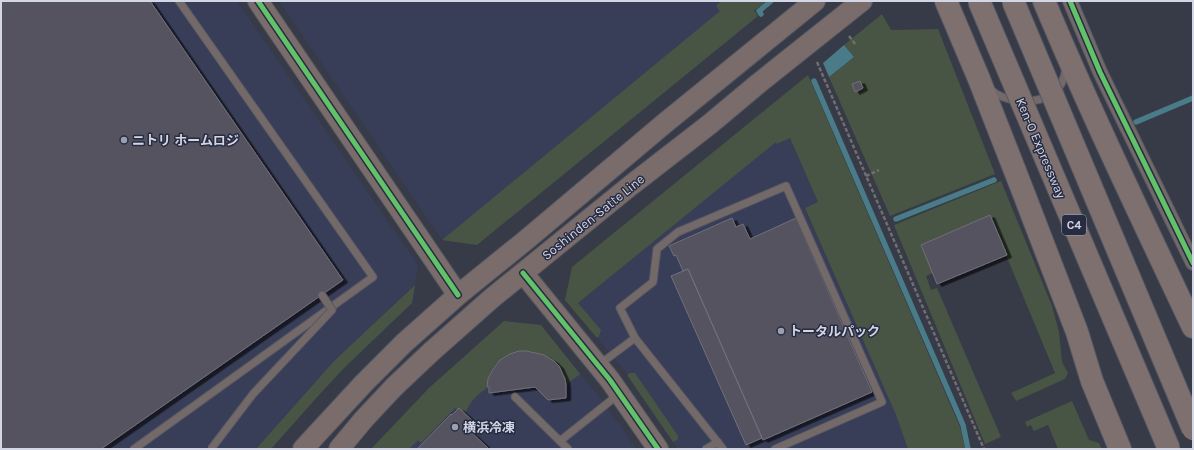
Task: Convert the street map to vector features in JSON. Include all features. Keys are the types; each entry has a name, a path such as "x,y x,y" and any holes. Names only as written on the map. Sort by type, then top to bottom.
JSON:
{"highway":[{"path":"946,1 979,79 1077,332 1092,381 1120,449"},
{"name":"Ken-O Expressway","path":"979,1 1169,449"},
{"name":"C4","path":"1013,1 1193,429"},
{"path":"1044,1 1066,54 1193,327"}],"main road":[{"path":"258,1 458,295"},
{"name":"Soshinden-Satte Line","path":"303,449 364,383 458,295 815,1"},
{"name":"Soshinden-Satte Line","path":"339,449 364,419 394,387 430,352 522,273 862,1"},
{"path":"522,273 598,366 658,449"}],"street":[{"path":"1070,1 1100,72 1193,263"}],"lane":[{"path":"134,449 373,277 179,1"},
{"path":"979,79 994,93 1002,97 1022,101 1045,98 1053,94 1061,83 1065,74 1066,54"},
{"path":"723,449 635,338 620,308 653,282 657,249 678,232 786,186 882,402 776,449"},
{"path":"211,449 253,394 332,310 322,295"},
{"path":"598,366 635,338"},
{"path":"560,441 619,394"},
{"path":"515,397 568,449"},
{"path":"706,449 718,442"}],"path":[{"path":"847,34 856,45"},
{"path":"816,59 984,449"},
{"path":"866,176 879,170"}],"shaded area":[{"name":"ニトリ ホームロジ","path":"1,1 237,1 418,265 415,285 334,361 256,449 1,449"},
{"path":"279,1 766,1 754,11 758,16 477,245 442,240"},
{"path":"844,45 854,57 829,77 823,63"},
{"path":"790,138 818,202 805,209 896,415 908,449 677,449 627,374 597,338 599,336 578,303 776,141 777,144"},
{"path":"504,321 541,325 590,385 621,426 636,449 371,449 429,388"}],"green space":[{"path":"721,1 766,1 754,11 758,16 477,245 442,240 720,11 716,6"},
{"path":"882,14 891,30 938,29 995,174 890,216 829,77 854,57 844,45"},
{"path":"808,75 960,427 965,449 908,449 896,415 805,208 818,202 790,138 777,144 776,142 578,303 601,330 597,338 565,300 572,267"},
{"path":"1001,181 1052,306 1059,332 1062,362 1068,373 1065,379 1016,401 1011,393 1055,373 990,215 921,245 933,273 926,276 931,290 937,288 1001,437 985,444 894,225"},
{"path":"415,285 412,303 344,368 271,449 256,449 334,361"},
{"path":"504,321 541,325 580,374 566,385 558,366 546,356 530,351 513,353 505,356 493,368 486,389 474,399 465,414 459,408 457,410 455,408 421,443 418,440 409,449 371,449 429,388"},
{"path":"630,373 635,373 678,436 678,439 673,442 627,375"},
{"path":"1072,401 1089,440 1099,443 1102,449 1058,449 1048,425 1034,431 1031,425 1027,427 1025,422"}],"building":[{"name":"ニトリ ホームロジ","path":"1,1 150,1 343,280 101,449 1,449"},
{"path":"860,81 863,88 855,92 852,84"},
{"path":"990,215 1007,255 937,284 921,245"},
{"name":"トータルパック","path":"732,218 736,227 743,224 750,239 796,218 872,392 763,440 688,269 683,271 676,255 674,256 669,246"},
{"path":"688,269 762,438 746,445 671,276"},
{"path":"519,351 544,355 559,366 565,379 566,398 548,400 535,387 489,393 489,387 487,387 488,379 493,369 500,360"},
{"name":"横浜冷凍","path":"459,408 476,424 470,431 489,449 417,449 451,414 452,415"}],"waterway":[{"path":"761,14 759,11 771,1"},
{"path":"814,81 963,425 968,449"},
{"path":"1136,122 1193,98"},
{"path":"896,219 994,180"}],"cycle path":[{"path":"258,1 458,295"},
{"path":"1070,1 1100,72 1193,263"},
{"path":"523,273 610,380 658,449"}],"place":[{"name":"ニトリ ホームロジ","path":"124,140"},
{"name":"トータルパック","path":"781,331"},
{"name":"横浜冷凍","path":"455,427"}]}
